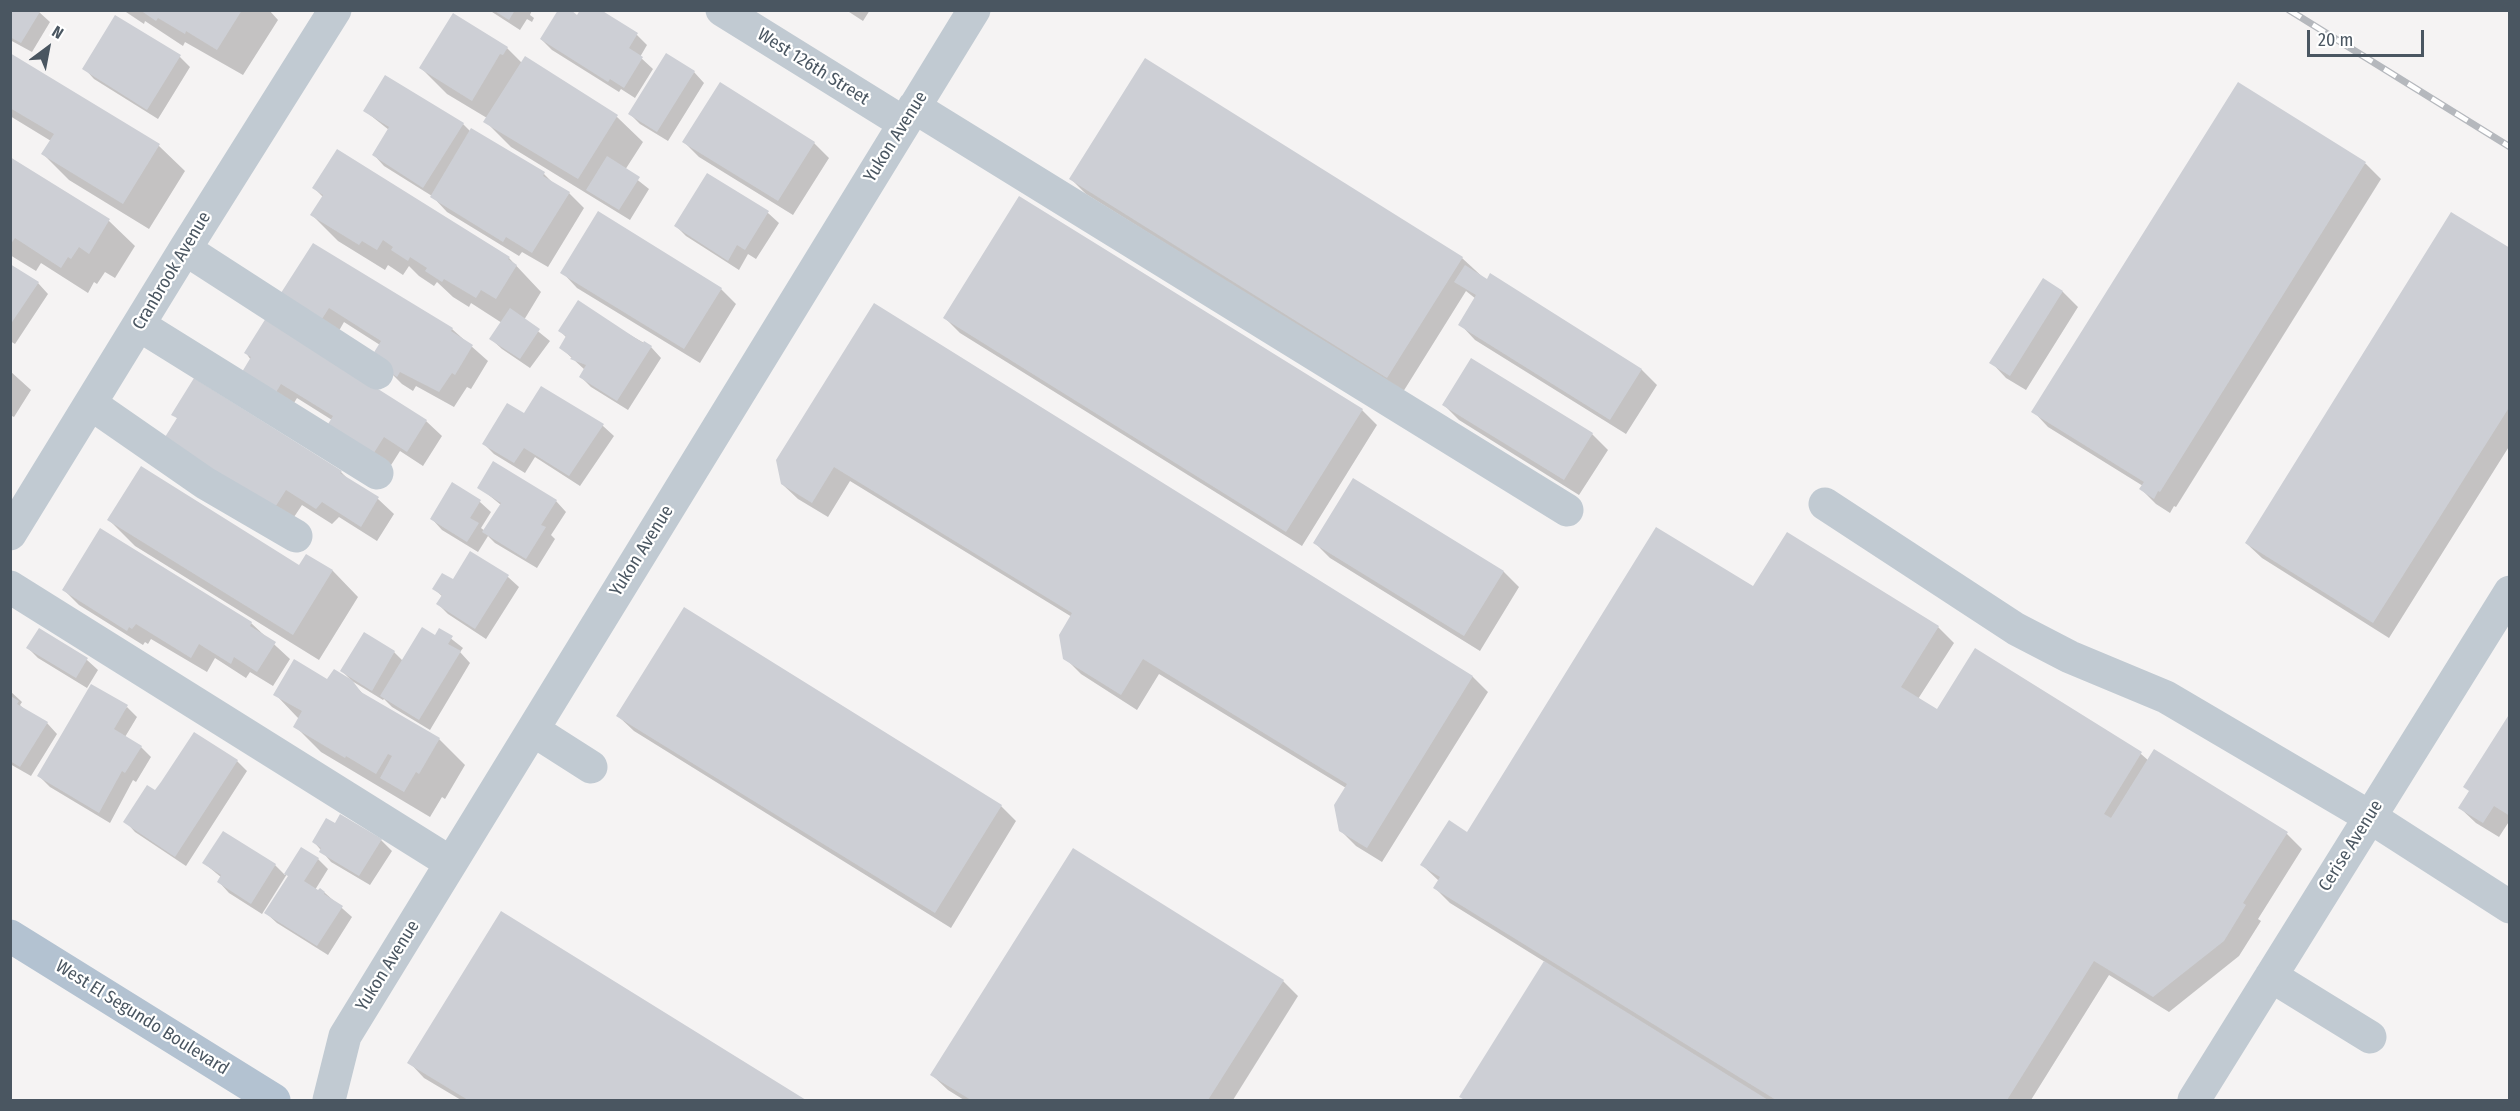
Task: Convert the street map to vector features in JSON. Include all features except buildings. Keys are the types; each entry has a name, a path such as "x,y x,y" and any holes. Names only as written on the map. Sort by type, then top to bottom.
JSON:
{"main road":[{"name":"West El Segundo Boulevard","path":"10,936 274,1101"}],"street":[{"name":"Cranbrook Avenue","path":"10,534 185,249 336,10"},
{"name":"West 126th Street","path":"722,10 909,115 1567,510"},
{"name":"Yukon Avenue","path":"329,1101 345,1035 974,10"},
{"path":"185,249 377,373"},
{"path":"139,326 376,473"},
{"path":"86,412 205,483 292,541"},
{"path":"1825,504 2016,629 2070,657 2166,698 2370,817 2510,908"},
{"path":"10,587 451,863"},
{"name":"Cerise Avenue","path":"2194,1101 2510,592"},
{"path":"532,730 591,767"},
{"path":"2271,975 2370,1037"}],"railway":[{"path":"2289,10 2510,147"}]}
